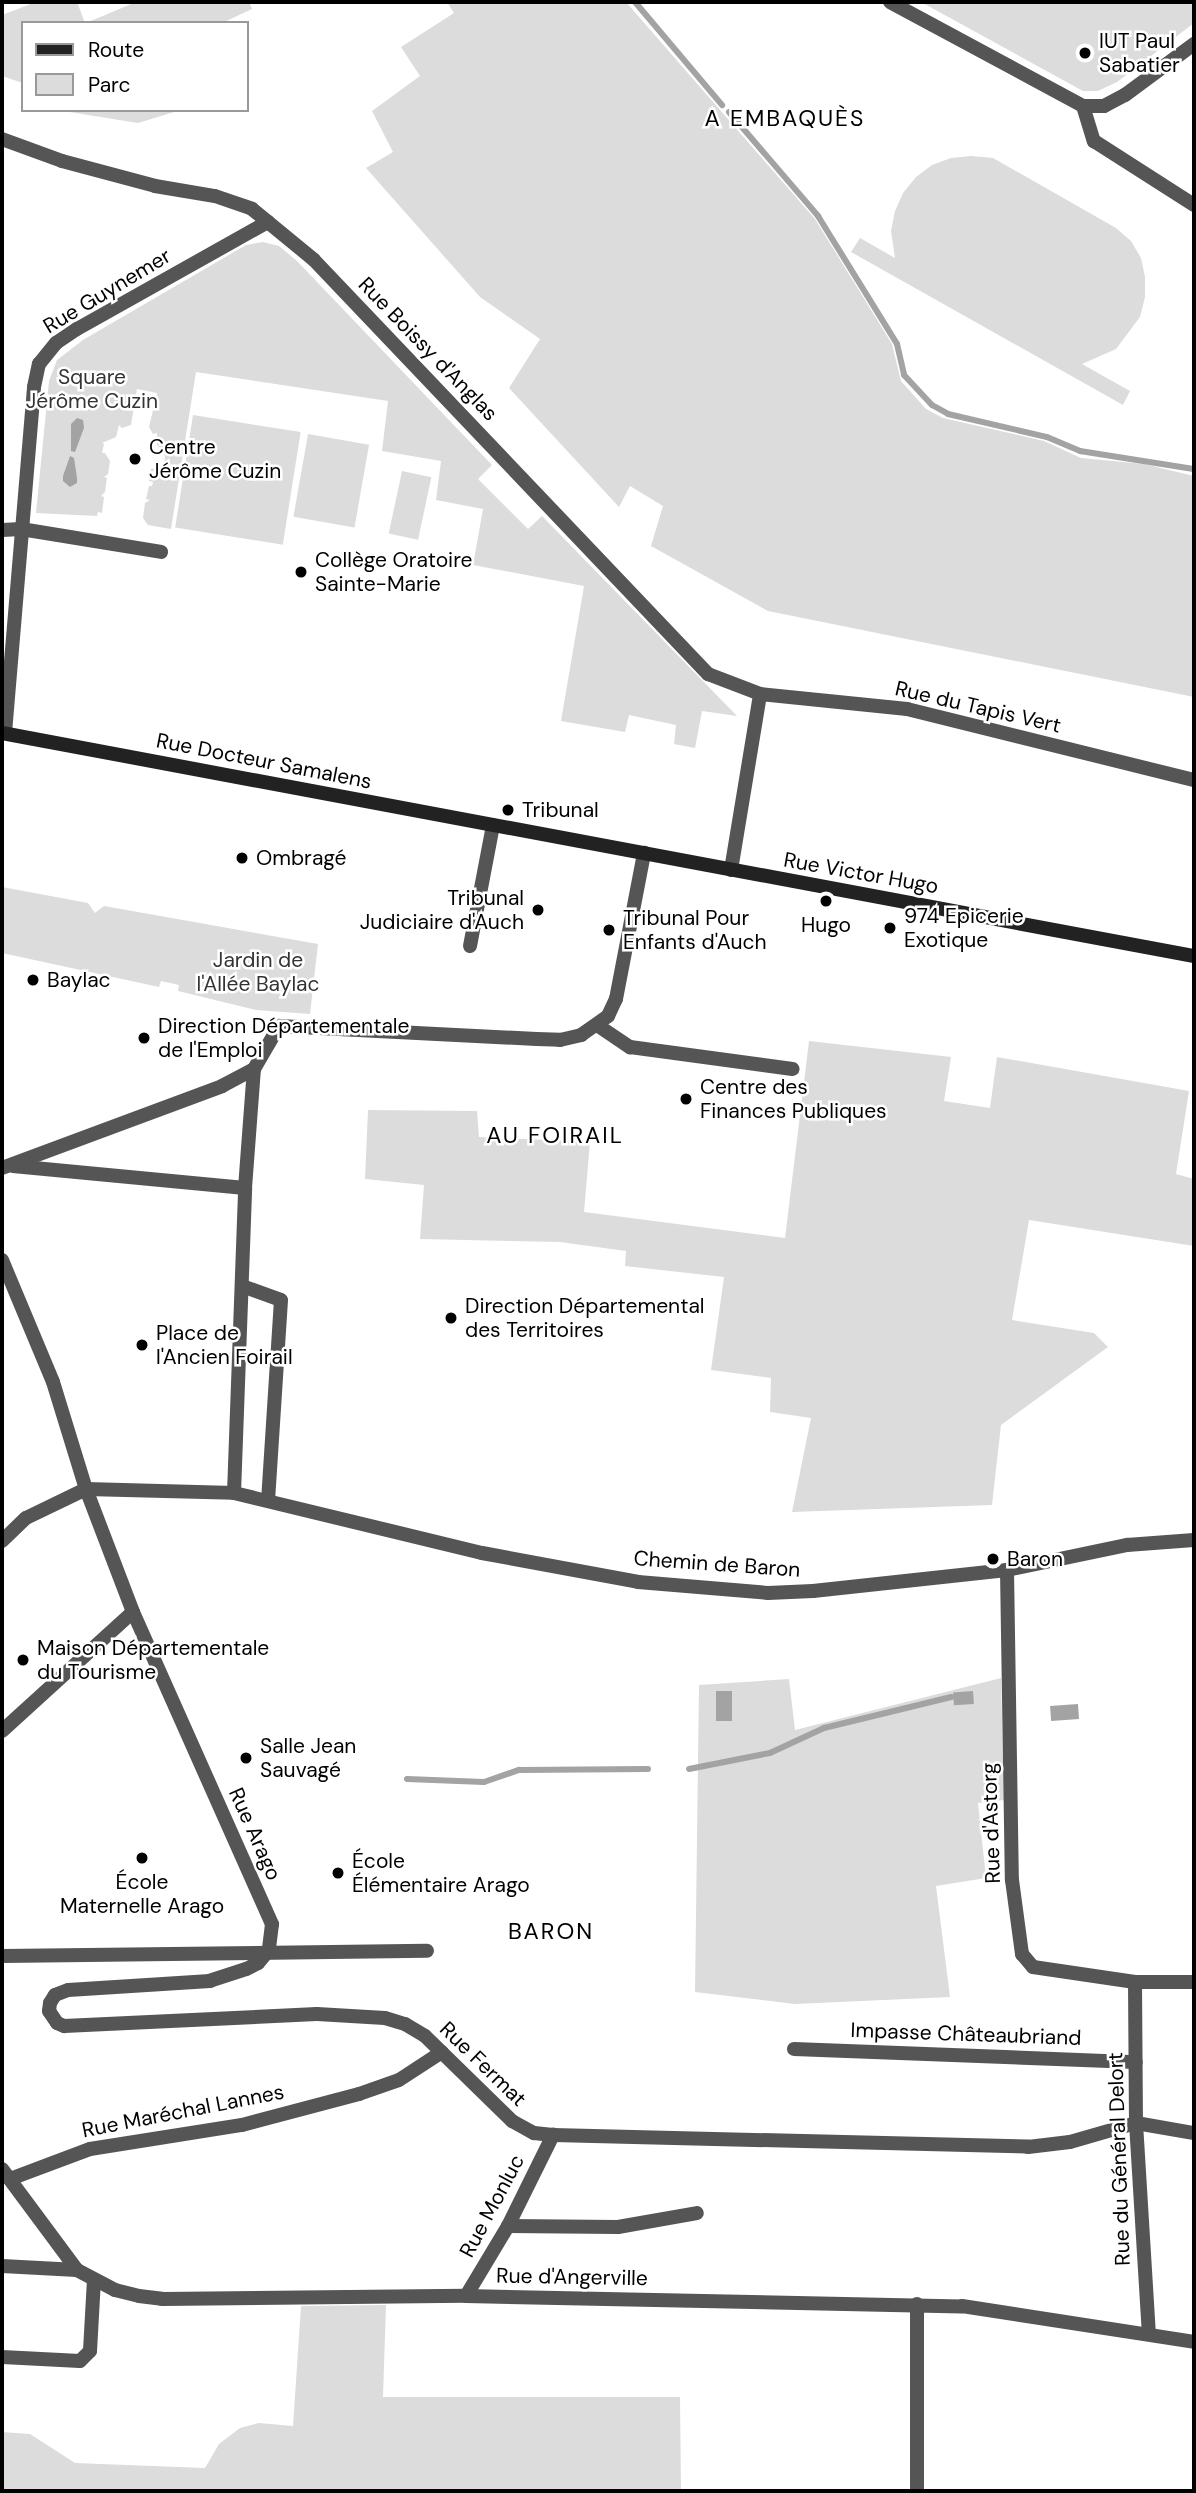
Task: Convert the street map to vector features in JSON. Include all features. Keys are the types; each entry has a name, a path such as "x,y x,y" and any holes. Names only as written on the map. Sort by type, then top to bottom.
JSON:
{"main road":[{"name":"Rue Docteur Samalens","path":"4,733 519,830"},
{"name":"Rue Victor Hugo","path":"519,830 1194,956"}],"street":[{"path":"890,2 1083,106 1104,106 1125,95 1194,44"},
{"path":"1083,106 1094,141 1194,205"},
{"name":"Rue Boissy d'Anglas","path":"2,139 62,161 155,186 215,196 252,209 314,260 708,674 760,694"},
{"name":"Rue Guynemer","path":"4,733 35,376 46,354 77,329 268,222"},
{"path":"2,530 21,529 161,552"},
{"path":"731,870 760,694"},
{"name":"Rue du Tapis Vert","path":"760,694 907,709 1194,780"},
{"path":"470,946 493,825"},
{"path":"234,1493 245,1188 254,1069 279,1026 560,1040 581,1035 608,1016 616,999 645,853"},
{"path":"597,1026 630,1046 793,1069"},
{"path":"5,1167 222,1086 254,1069"},
{"path":"5,1167 245,1188"},
{"path":"2,1260 53,1382 86,1489"},
{"path":"2,1541 26,1518 86,1489 234,1493 276,1502 282,1300 242,1286"},
{"name":"Rue Arago","path":"86,1489 133,1612 272,1924 269,1950"},
{"name":"Chemin de Baron","path":"276,1502 482,1553 638,1582 768,1593 802,1592 1007,1570 1127,1545 1194,1540"},
{"name":"Rue d'Astorg","path":"1007,1570 1012,1880 1022,1954 1033,1967 1135,1982 1194,1982"},
{"path":"2,1731 133,1612"},
{"path":"2,1956 269,1950 427,1951"},
{"name":"Rue Fermat","path":"269,1950 258,1962 246,1969 210,1981 68,1990 55,1995 49,2011 57,2023 64,2026 317,2014 385,2018 405,2024 442,2052 512,2121 534,2133 553,2135 1028,2147 1070,2141 1136,2123"},
{"name":"Rue du Général Delort","path":"1135,1982 1136,2123 1149,2333"},
{"name":"Impasse Châteaubriand","path":"794,2049 1136,2062"},
{"name":"Rue Maréchal Lannes","path":"6,2174 90,2149 242,2125 359,2094 399,2080 442,2052"},
{"path":"1136,2123 1194,2133"},
{"name":"Rue Monluc","path":"466,2297 508,2226 553,2135"},
{"name":"Rue d'Angerville","path":"6,2174 77,2270 115,2290 162,2298 466,2297 917,2304 962,2306 1194,2342"},
{"path":"508,2226 618,2227 696,2213"},
{"path":"2,2266 77,2270"},
{"path":"2,2357 80,2361 90,2351 94,2280"},
{"path":"917,2304 917,2491"}],"green space":[{"path":"36,2 77,2 84,21 21,21 21,82 2,76 2,15"},
{"path":"136,2 249,2 252,9 226,21 91,21"},
{"path":"447,2 626,2 815,219 892,344 901,381 926,409 943,418 1044,441 1081,458 1144,464 1194,476 1194,697 768,611 651,546 663,506 630,486 619,507 509,388 540,339 480,297 366,168 393,152 372,111 420,76 401,47 454,13"},
{"name":"IUT Paul Sabatier","path":"921,2 1194,2 1194,23 1117,82 1098,91 1083,91"},
{"path":"69,112 174,112 138,123"},
{"path":"951,158 993,158 1116,228 1131,241 1141,258 1145,277 1145,297 1140,317 1116,349 1082,364 1130,391 1123,405 851,252 860,238 895,258 891,231 895,211 903,193 916,177 932,165"},
{"name":"Square Jérôme Cuzin","path":"263,242 279,246 297,261 492,465 478,479 528,529 542,516 737,716 702,711 695,748 674,744 676,725 629,715 625,732 561,721 584,586 473,565 483,509 436,500 441,461 382,451 388,401 196,372 171,529 148,525 143,518 145,503 150,500 146,499 149,486 152,486 153,482 149,481 151,469 164,467 165,456 157,445 157,433 153,434 149,427 157,393 137,389 131,425 122,428 119,425 116,437 102,443 102,453 105,453 110,461 108,474 104,477 107,478 105,492 101,496 104,497 102,513 98,512 97,516 36,513 49,381 57,360 83,340 246,245"},
{"path":"193,415 301,432 283,545 175,528"},
{"path":"308,434 369,445 354,527 293,517"},
{"path":"402,471 431,477 418,540 389,534"},
{"name":"Jardin de l'Allée Baylac","path":"2,887 88,903 95,913 104,906 318,944 310,1014 256,1010 178,991 179,985 161,981 159,987 2,953"},
{"path":"809,1041 951,1057 944,1101 990,1108 997,1057 1189,1091 1176,1174 1194,1179 1194,1246 1029,1220 1012,1320 1094,1333 1108,1347 1001,1425 992,1505 792,1512 811,1418 770,1412 771,1378 711,1370 724,1277 625,1266 626,1251 560,1242 420,1239 424,1185 365,1179 368,1110 477,1111 479,1137 590,1142 584,1212 785,1238"},
{"path":"1001,1678 1004,1800 978,1803 986,1878 936,1886 950,1997 795,2004 695,1992 699,1685 789,1679 795,1730"},
{"path":"386,2305 383,2397 680,2397 681,2491 2,2491 2,2432 30,2434 75,2463 205,2468 219,2444 240,2428 259,2423 293,2426 301,2306"}],"shaded area":[{"path":"77,418 83,420 84,428 75,452 71,451 71,424"},
{"path":"70,456 74,458 77,483 70,487 63,481 63,476"},
{"path":"716,1691 732,1691 732,1721 716,1721"},
{"path":"973,1691 974,1704 954,1705 953,1692"},
{"path":"1078,1704 1079,1719 1051,1721 1050,1706"}],"waterway":[{"path":"635,2 722,105"},
{"path":"729,112 818,216 897,344 904,375 932,405 948,414 1047,437 1080,451 1194,469"},
{"path":"689,1769 770,1753 824,1728 951,1697"},
{"path":"407,1779 484,1782 519,1770 648,1769"}],"place":[{"name":"IUT Paul Sabatier","path":"1085,53"},
{"name":"Centre Jérôme Cuzin","path":"135,459"},
{"name":"Collège Oratoire Sainte-Marie","path":"301,572"},
{"name":"Tribunal","path":"508,810"},
{"name":"Ombragé","path":"242,858"},
{"name":"Hugo","path":"826,901"},
{"name":"Tribunal Judiciaire d'Auch","path":"538,910"},
{"name":"974 Epicerie Exotique","path":"890,928"},
{"name":"Tribunal Pour Enfants d'Auch","path":"609,930"},
{"name":"Baylac","path":"33,980"},
{"name":"Direction Départementale de l'Emploi","path":"144,1038"},
{"name":"Centre des Finances Publiques","path":"686,1099"},
{"name":"Direction Départemental des Territoires","path":"451,1318"},
{"name":"Place de l'Ancien Foirail","path":"142,1345"},
{"name":"Baron","path":"993,1559"},
{"name":"Maison Départementale du Tourisme","path":"23,1660"},
{"name":"Salle Jean Sauvagé","path":"246,1758"},
{"name":"École Maternelle Arago","path":"142,1858"},
{"name":"École Élémentaire Arago","path":"338,1873"}],"district":[{"name":"A EMBAQUÈS","path":"785,118"},
{"name":"AU FOIRAIL","path":"555,1135"},
{"name":"BARON","path":"551,1931"}]}
